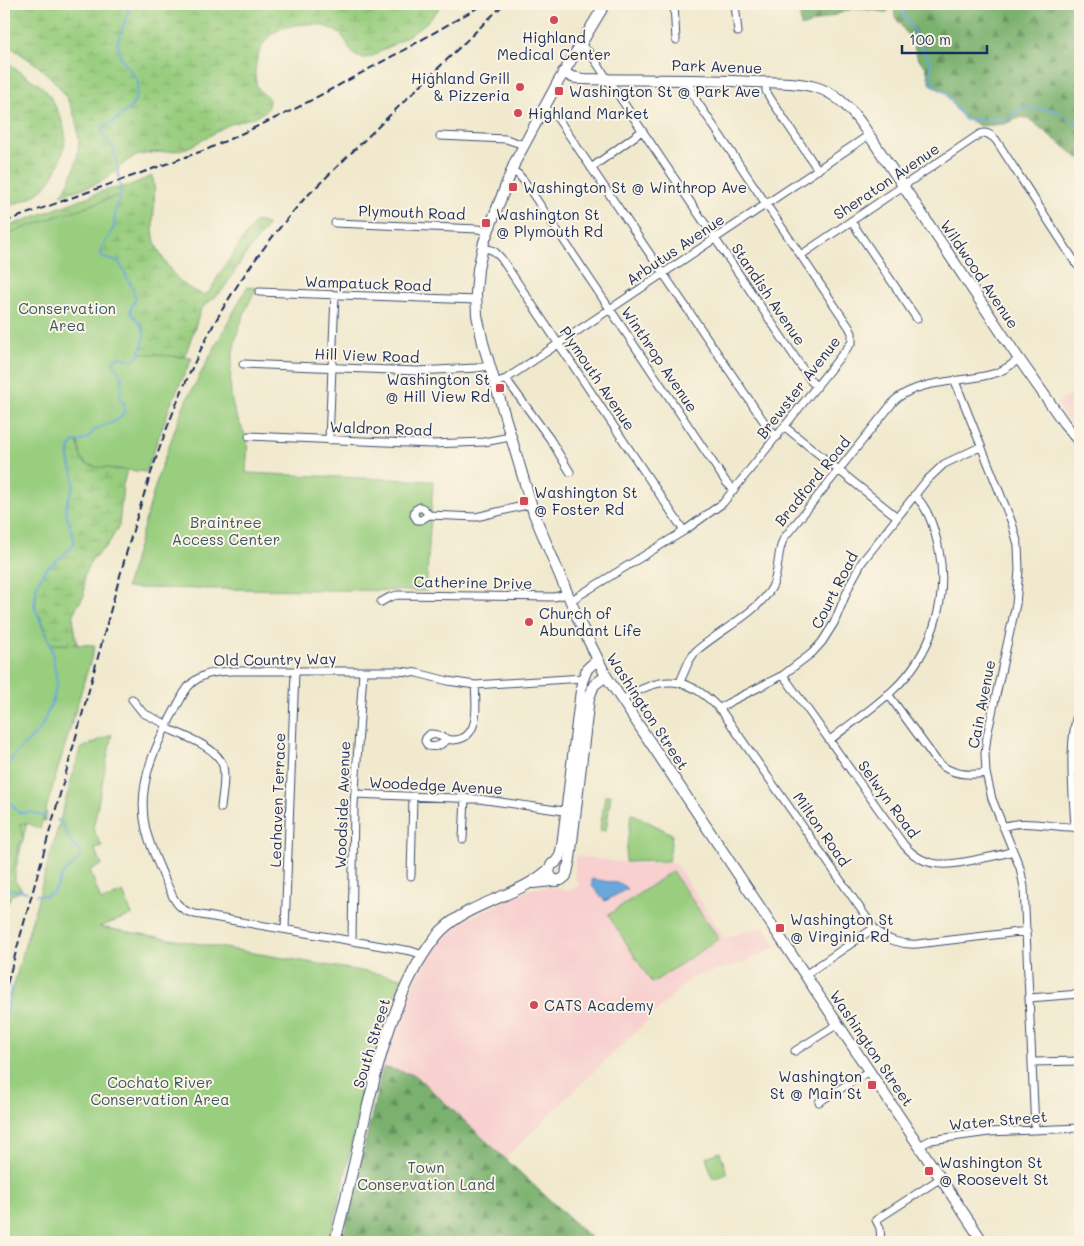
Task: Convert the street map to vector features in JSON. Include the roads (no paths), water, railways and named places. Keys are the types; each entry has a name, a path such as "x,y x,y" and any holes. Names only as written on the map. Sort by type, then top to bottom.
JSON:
{"main road":[{"name":"Washington Street","path":"605,4 563,72 524,144 511,171 482,247 476,300 480,328 510,436 531,504 568,597 606,676 984,1242"},
{"name":"Park Avenue","path":"563,72 575,78 804,85 822,90 843,102 858,120"},
{"name":"Wildwood Avenue","path":"858,120 870,135 1067,428 1080,442"},
{"path":"597,660 587,669 583,678 571,812 570,863 564,878 558,880 550,876 552,866 561,853 571,812 589,698 594,684 606,676"},
{"path":"552,866 559,862 564,864 567,873"},
{"name":"South Street","path":"336,1242 384,1043 404,992 423,955 441,932 456,919 485,903 537,880 552,866"},
{"name":"South Street","path":"529,884 558,880"}],"street":[{"path":"674,4 676,40"},
{"path":"735,4 738,32"},
{"name":"Standish Avenue","path":"580,44 588,50 811,381 817,387"},
{"name":"Brewster Avenue","path":"568,597 684,531 718,507 734,490 852,342 849,327 692,94 689,80"},
{"path":"766,83 768,96 818,170"},
{"path":"544,107 556,116 769,430 777,437"},
{"path":"591,168 642,131"},
{"name":"Sheraton Avenue","path":"801,255 980,134 987,133 996,140 1077,266"},
{"name":"Arbutus Avenue","path":"495,383 506,378 558,344 870,135"},
{"path":"440,136 506,139 524,144"},
{"name":"Winthrop Avenue","path":"511,171 518,174 524,181 726,482 734,490"},
{"path":"851,221 917,319"},
{"name":"Plymouth Road","path":"335,223 488,231"},
{"name":"Plymouth Avenue","path":"482,247 494,251 501,258 684,531"},
{"name":"Wampatuck Road","path":"259,292 476,300"},
{"path":"329,440 335,295"},
{"name":"Bradford Road","path":"680,682 695,652 756,606 765,597 775,578 780,548 784,538 888,407 899,396 917,388 997,372 1020,359"},
{"name":"Hill View Road","path":"243,364 423,371 489,366"},
{"path":"506,378 550,439 570,472"},
{"name":"Cain Avenue","path":"955,380 1018,545 1019,565 1013,619 986,740 985,754 986,773 992,799 1024,882 1035,1129"},
{"path":"785,427 897,517"},
{"name":"Waldron Road","path":"249,436 448,444 484,442 510,436"},
{"name":"Court Road","path":"719,709 783,675 808,657 826,637 834,623 859,567 929,476 940,466 980,447"},
{"path":"830,740 888,694 907,675 925,649 934,627 941,597 942,570 937,541 925,508 914,495"},
{"path":"429,515 476,517 531,504"},
{"name":"Catherine Drive","path":"381,602 390,597 403,595 568,597"},
{"name":"Leahaven Terrace","path":"285,929 296,671"},
{"name":"Old Country Way","path":"423,955 411,950 195,914 184,910 176,904 152,849 146,830 143,809 146,772 185,690 193,681 201,676 221,672 417,673 448,681 475,685 583,678"},
{"name":"Woodside Avenue","path":"352,940 354,794 362,672"},
{"name":"Selwyn Road","path":"783,675 904,845 917,857 931,863 946,865 1002,855 1013,851"},
{"path":"621,701 653,684 666,681 680,682"},
{"name":"Milton Road","path":"680,682 698,691 719,709 874,928 890,939 903,944 1027,931"},
{"path":"447,740 463,738 473,726 476,715 475,685"},
{"path":"888,694 943,768 959,774 986,773"},
{"path":"132,699 143,713 210,749 219,756 223,771 222,808"},
{"path":"1003,827 1016,823 1077,827 1072,744 1074,725 1080,707"},
{"name":"Woodedge Avenue","path":"354,794 490,800 571,812"},
{"path":"411,876 413,796"},
{"path":"463,839 465,798"},
{"path":"805,975 874,928"},
{"path":"1029,998 1080,994"},
{"path":"795,1051 838,1024"},
{"path":"1032,1062 1080,1061"},
{"path":"819,1102 869,1071"},
{"name":"Water Street","path":"919,1146 935,1139 995,1131 1080,1128"},
{"path":"881,1240 880,1228 876,1220 941,1178"}],"water":[{"path":"592,879 622,884 627,889 605,901 592,886"}],"waterway":[{"path":"4,769 19,749 41,728 54,697 57,682 51,646 34,606 37,584 45,570 70,549 74,543 66,510 74,480 69,461 70,447 73,443 86,439 99,427 114,422 122,416 125,405 120,399 122,377 114,364 114,360 118,357 133,360 137,358 144,339 143,328 130,312 136,298 126,275 119,262 102,256 101,250 114,227 115,211 121,192 115,154 112,146 104,137 102,129 105,125 111,124 133,104 137,91 138,81 119,53 118,47 119,37 127,15 128,4"},
{"path":"899,4 931,64 930,81 947,94 965,120 1008,119 1022,107 1053,110 1080,125"},
{"path":"4,795 19,813 30,812 46,817"},
{"path":"36,895 45,896 53,892 65,871 80,856 81,852 72,844 61,822 57,820"},
{"path":"4,892 13,889 27,892"},
{"path":"4,1090 11,1078 4,1036 10,987"},
{"path":"4,1109 4,1119"}],"railway":[{"path":"4,222 208,149 293,110 484,4"},
{"path":"4,995 140,508 168,424 204,343 237,286 276,232 305,198 504,4"}],"place":[{"name":"Highland Medical Center","path":"554,20"},
{"name":"Highland Grill & Pizzeria","path":"520,87"},
{"name":"Washington St @ Park Ave","path":"559,91"},
{"name":"Highland Market","path":"518,113"},
{"name":"Washington St @ Winthrop Ave","path":"513,187"},
{"name":"Washington St @ Plymouth Rd","path":"486,223"},
{"name":"Washington St @ Hill View Rd","path":"500,388"},
{"name":"Washington St @ Foster Rd","path":"524,501"},
{"name":"Church of Abundant Life","path":"529,622"},
{"name":"Washington St @ Virginia Rd","path":"780,928"},
{"name":"CATS Academy","path":"534,1005"},
{"name":"Washington St @ Main St","path":"872,1085"},
{"name":"Washington St @ Roosevelt St","path":"929,1171"}],"park label":[{"name":"Conservation Area","path":"67,316"},
{"name":"Braintree Access Center","path":"226,530"},
{"name":"Cochato River Conservation Area","path":"160,1090"},
{"name":"Town Conservation Land","path":"426,1176"}]}
